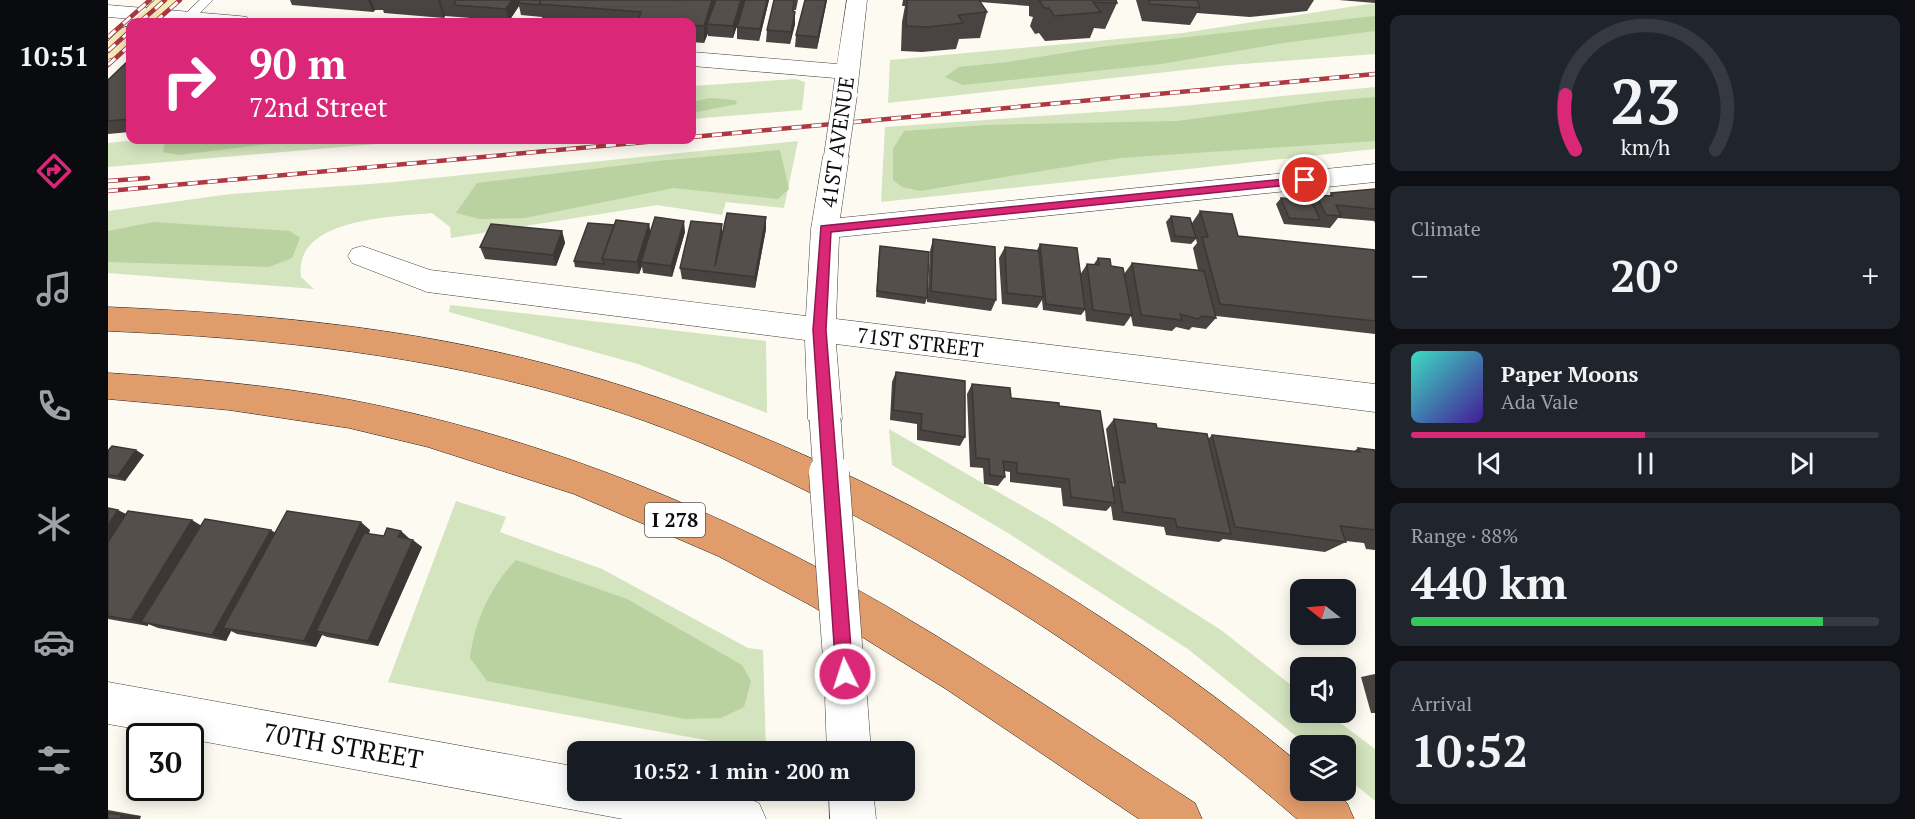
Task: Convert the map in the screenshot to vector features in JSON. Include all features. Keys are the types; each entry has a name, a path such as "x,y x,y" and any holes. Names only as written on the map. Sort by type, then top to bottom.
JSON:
{"highway":[{"path":"108,319 268,329 453,356 590,389 725,435 891,516 976,562 1074,622 1151,675 1242,744 1331,819"},
{"name":"I 278","path":"108,386 236,396 356,416 407,428 571,477 732,545 826,593 903,639 1179,819"}],"main road":[{"path":"147,18 167,0"},
{"path":"108,52 126,36"}],"street":[{"name":"41ST AVENUE","path":"848,741 820,330 825,229 857,0"},
{"path":"108,11 141,18"},
{"path":"696,60 847,83"},
{"path":"825,229 1375,173"},
{"name":"71ST STREET","path":"362,256 427,281 1375,398"},
{"name":"70TH STREET","path":"108,703 567,787"},
{"path":"646,801 743,819"},
{"path":"852,801 853,819"}],"lane":[{"path":"188,18 207,0"}],"green space":[{"path":"1375,3 1375,54 1230,65 888,103 890,60 1183,33"},
{"path":"1375,16 1375,31 1283,43 1161,64 963,85 945,77 959,67 1008,62 1100,47"},
{"path":"796,79 805,82 802,110 696,119 696,86"},
{"path":"1375,87 1375,149 881,202 885,127 1172,107"},
{"path":"1375,97 1375,141 1120,158 920,191 902,187 893,180 893,149 904,131 986,125 1177,121"},
{"path":"710,98 735,100 737,104 696,112 696,101"},
{"path":"126,141 126,144 376,144 108,167 108,143"},
{"path":"798,141 784,208 726,202 722,215 657,205 451,238 450,227 432,213 371,219 329,232 313,243 303,257 301,277 314,289 108,273 108,211 230,194 384,183"},
{"path":"268,144 179,155 163,152 164,145"},
{"path":"780,150 789,189 778,199 673,188 525,218 480,219 456,213 477,183 658,161"},
{"path":"154,222 290,231 300,238 292,258 269,267 108,262 108,231"},
{"path":"450,305 766,341 767,413 638,364 449,312"},
{"path":"889,429 1052,523 1221,630 1290,684 1290,723 1340,723 1375,749 1375,801 1356,785 1356,735 1295,735 1188,649 1008,533 892,465"},
{"path":"456,501 506,517 500,532 602,569 748,648 763,650 766,741 711,741 388,682"},
{"path":"516,560 627,599 742,665 751,681 744,707 721,718 685,719 487,681 470,658 475,631 485,605 499,581"}],"building":[{"path":"456,0 512,0 506,9 454,5"},
{"path":"520,0 541,0 540,5 518,3"},
{"path":"541,0 712,0 704,26 696,25 696,18 639,18 641,12 539,4"},
{"path":"716,0 741,0 733,26 707,24"},
{"path":"745,0 767,0 760,29 737,27"},
{"path":"774,0 794,0 793,11 795,12 791,32 767,30"},
{"path":"805,0 826,0 818,37 796,35"},
{"path":"907,0 979,0 987,12 958,15 963,23 928,27 906,26"},
{"path":"1039,0 1116,0 1117,3 1093,2 1101,12 1054,16 1049,8 1044,8"},
{"path":"1149,0 1197,0 1200,8 1150,4"},
{"path":"126,63 126,119 108,121 108,80"},
{"path":"1375,189 1375,209 1336,205 1341,216 1326,215 1316,195 1333,196 1331,193"},
{"path":"1281,198 1311,200 1320,220 1289,218"},
{"path":"1200,211 1232,214 1238,236 1375,250 1375,321 1220,304 1202,237 1208,237"},
{"path":"727,213 766,217 755,277 680,268 691,221 722,224 715,266"},
{"path":"1171,216 1190,218 1196,238 1175,236"},
{"path":"655,217 684,221 671,266 641,262"},
{"path":"616,220 649,224 637,262 602,259"},
{"path":"588,223 614,225 602,259 604,264 574,261"},
{"path":"491,224 562,231 553,255 480,247"},
{"path":"933,239 995,247 996,300 931,291"},
{"path":"1040,244 1077,248 1085,309 1046,304"},
{"path":"880,246 929,252 927,298 877,291"},
{"path":"1005,247 1039,251 1043,297 1007,293"},
{"path":"1098,258 1110,259 1111,266 1123,268 1132,315 1093,310 1087,264 1099,265"},
{"path":"1132,263 1204,271 1216,318 1202,316 1198,319 1180,314 1182,320 1141,315"},
{"path":"896,372 965,381 965,437 921,430 922,414 893,410"},
{"path":"972,384 1010,388 1011,398 1059,403 1059,406 1100,411 1115,503 1071,497 1069,479 1017,473 1017,463 1003,461 1005,477 990,475 989,459 976,458"},
{"path":"1114,419 1156,424 1157,428 1207,434 1231,534 1177,527 1175,519 1123,512 1118,482 1125,483"},
{"path":"1212,435 1360,452 1358,448 1375,450 1375,530 1340,526 1346,542 1235,527"},
{"path":"112,446 136,450 118,476 108,475 108,451"},
{"path":"108,508 118,510 108,525"},
{"path":"128,511 192,520 131,620 108,616 108,542"},
{"path":"287,511 361,522 304,641 223,628"},
{"path":"205,519 271,530 212,635 141,622"},
{"path":"387,528 401,531 398,537 413,540 368,641 316,631 364,533 384,536"},
{"path":"108,813 122,815 120,819 108,819"}],"railway":[{"path":"130,18 150,0"},
{"path":"145,18 165,0"},
{"path":"160,18 180,0"},
{"path":"108,37 126,21"},
{"path":"108,51 126,35"},
{"path":"108,65 126,49"},
{"path":"696,137 1375,74"},
{"path":"108,191 624,144"},
{"path":"108,181 148,178"}],"route":[{"path":"845,674 820,330 825,229 1305,180"}]}
